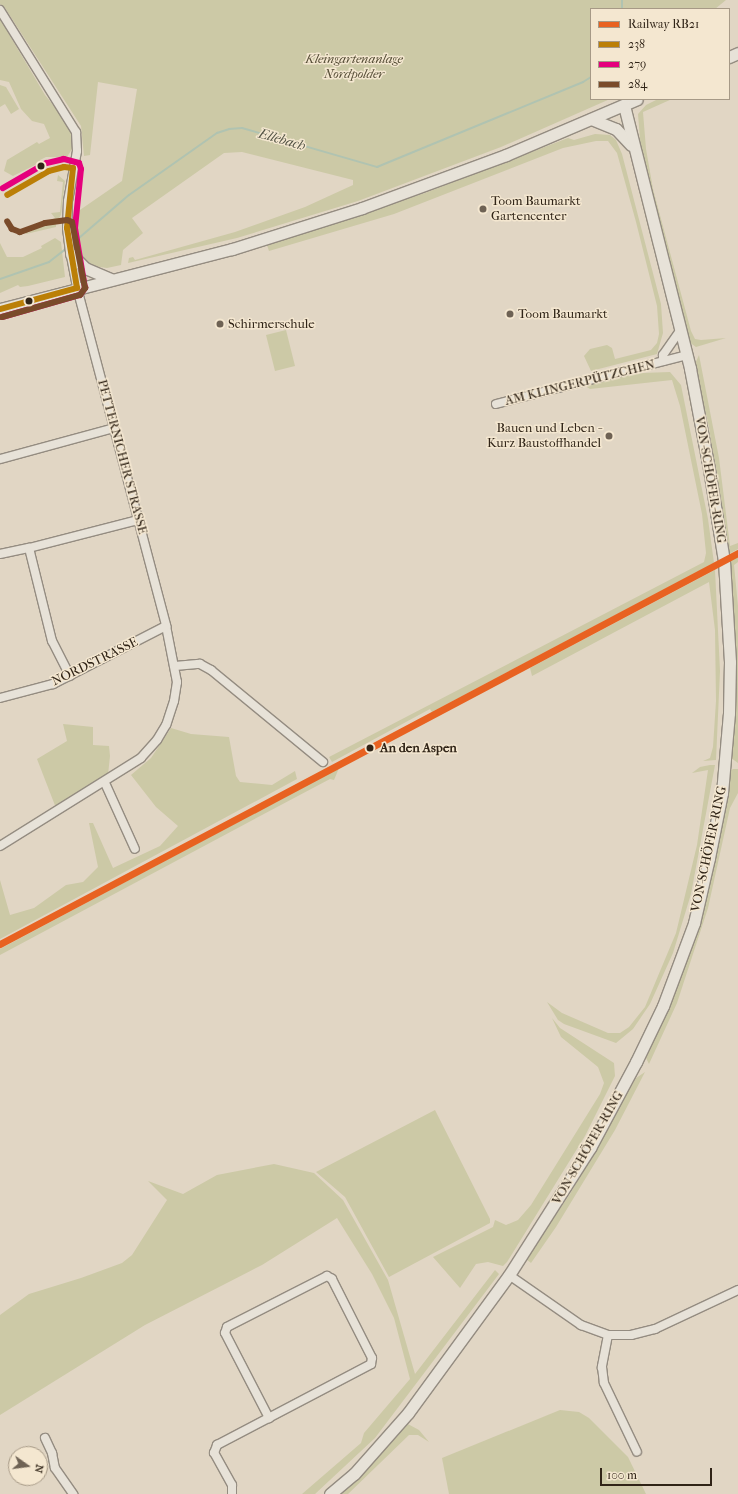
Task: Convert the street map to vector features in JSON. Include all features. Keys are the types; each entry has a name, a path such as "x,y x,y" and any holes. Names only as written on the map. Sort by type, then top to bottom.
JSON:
{"main road":[{"path":"0,308 111,278 232,249 362,208 506,155 634,100"},
{"name":"VON-SCHÖFER-RING","path":"330,1494 354,1474 398,1425 509,1275 590,1148 636,1062 680,964 694,923 709,858 725,764 730,648 720,533 687,354 634,151 624,104"},
{"path":"591,119 623,134 634,151"},
{"path":"71,253 84,268 111,278"}],"street":[{"name":"PETTERNICHER STRASSE","path":"0,10 76,132 78,142 68,202 68,237 77,288 176,666 174,701 157,740 141,758 105,783 0,846"},
{"name":"AM KLINGERPÜTZCHEN","path":"663,362 663,355 680,331"},
{"name":"AM KLINGERPÜTZCHEN","path":"496,404 663,362 687,354"},
{"path":"0,458 114,428"},
{"path":"0,554 138,520"},
{"path":"29,548 52,641 70,676"},
{"name":"NORDSTRASSE","path":"0,698 52,684 166,626"},
{"path":"176,666 200,664 211,670 323,762"},
{"path":"105,783 135,849"},
{"path":"509,1275 580,1325 608,1335 632,1335 654,1328 738,1290"},
{"path":"232,1494 232,1485 214,1453 217,1445 269,1418 371,1364 372,1358 332,1279 327,1276 227,1327 225,1333 269,1418"},
{"path":"608,1335 602,1367 604,1383 637,1452"},
{"path":"45,1438 52,1453 55,1468 73,1494"}],"green space":[{"name":"Kleingartenanlage Nordpolder","path":"0,0 726,0 716,8 590,8 590,100 608,100 501,147 358,201 237,238 128,263 129,258 133,257 135,260 235,232 305,207 353,185 353,180 242,152 224,153 132,218 143,233 123,250 121,265 107,268 93,266 81,255 78,248 77,212 122,181 137,89 98,82 90,155 84,156 81,126 5,8 0,4"},
{"path":"0,19 45,95 66,121 73,137 72,149 67,157 46,157 40,160 41,162 13,176 4,171 7,160 37,142 39,144 50,138 44,124 32,121 21,109 9,82 0,80"},
{"path":"0,85 6,87 19,109 11,114 5,104 0,107"},
{"path":"656,100 670,100 643,112 646,149 653,189 691,331 695,339 726,338 696,347 689,342 686,332 641,152 638,114 646,105"},
{"path":"595,134 610,135 616,140 622,154 661,304 663,333 657,354 591,371 584,356 590,349 607,345 612,348 615,359 651,350 657,343 659,334 657,306 636,222 617,153 608,141 596,141 563,148 394,214 269,251 267,245 286,238 425,193 568,138 574,140"},
{"path":"58,175 65,181 61,215 56,223 56,227 26,234 25,229 28,233 55,218 51,213 60,212 63,182 57,181"},
{"path":"55,238 61,242 65,277 28,286 20,287 18,285 0,293 0,243 7,257 23,257 42,248 41,246"},
{"path":"286,330 295,366 275,371 266,335"},
{"path":"699,355 719,458 730,546 738,543 738,549 727,555 709,427 694,366"},
{"path":"670,372 681,385 708,519 714,563 432,712 430,709 332,762 329,757 704,562 706,553 702,514 680,406 672,380 590,389 582,384 642,373"},
{"path":"738,556 738,562 734,565 738,606 738,763 731,758 735,659 727,561"},
{"path":"715,570 720,671 716,760 703,761 710,758 713,747 716,701 715,630 709,582 532,676 530,668"},
{"path":"63,724 93,727 93,745 109,746 110,756 108,775 56,808 37,759 67,741"},
{"path":"171,728 191,734 229,737 236,776 240,782 272,785 295,771 297,779 0,939 0,880 10,915 34,908 66,885 83,882 98,867 89,823 93,823 113,868 160,846 178,826 156,807 131,775 151,758"},
{"path":"715,765 691,894 673,953 650,1004 633,1029 616,1043 564,1024 558,1020 547,1002 562,1013 608,1033 620,1033 629,1027 645,1007 676,933 697,845 708,770 692,773 700,767"},
{"path":"339,768 334,780 330,779 0,955 0,949"},
{"path":"733,769 738,769 738,793 730,808 708,908 677,1003 649,1064 646,1058 679,983 702,911 719,840 730,771"},
{"path":"552,1018 560,1028 614,1063 615,1076 585,1136 507,1262 503,1266 488,1262 476,1264 460,1288 433,1257 493,1227 495,1220 506,1225 518,1220 531,1205 600,1094 604,1083 598,1067 561,1037"},
{"path":"645,1072 615,1130 556,1227 531,1263 526,1259 570,1194 636,1078"},
{"path":"435,1110 490,1219 490,1223 389,1277 345,1197 316,1172"},
{"path":"274,1164 314,1173 343,1200 388,1280 415,1374 495,1270 499,1274 375,1438 315,1494 302,1494 361,1443 364,1433 410,1379 394,1318 372,1274 337,1218 262,1265 145,1325 0,1415 0,1315 29,1294 81,1278 122,1263 132,1255 167,1200 148,1181 183,1194 217,1175"},
{"path":"560,1410 579,1412 589,1418 628,1457 646,1494 449,1494 442,1458"},
{"path":"406,1423 419,1430 429,1442 418,1435 409,1435 348,1494 336,1494"}],"waterway":[{"name":"Ellebach","path":"622,0 622,8"},
{"name":"Ellebach","path":"72,244 129,195 217,133 229,129 242,128 377,167 583,82 590,78"},
{"name":"Ellebach","path":"0,279 49,262 67,248"}],"rail line":[{"name":"RB21","path":"0,944 738,553"}],"transit line":[{"name":"279","path":"2,317 80,295 85,288 75,228 81,169 79,163 64,159 46,163 3,188"},
{"name":"238","path":"0,309 77,288 67,228 73,168 64,167 49,171 7,195"},
{"name":"284","path":"2,317 80,295 85,288 72,222 67,220 45,223 20,232 12,229 7,221"}],"place":[{"name":"Toom Baumarkt Gartencenter","path":"483,209"},
{"name":"Toom Baumarkt","path":"510,314"},
{"name":"Schirmerschule","path":"220,324"},
{"name":"Bauen und Leben - Kurz Baustoffhandel","path":"609,436"},
{"name":"An den Aspen","path":"370,748"}]}
